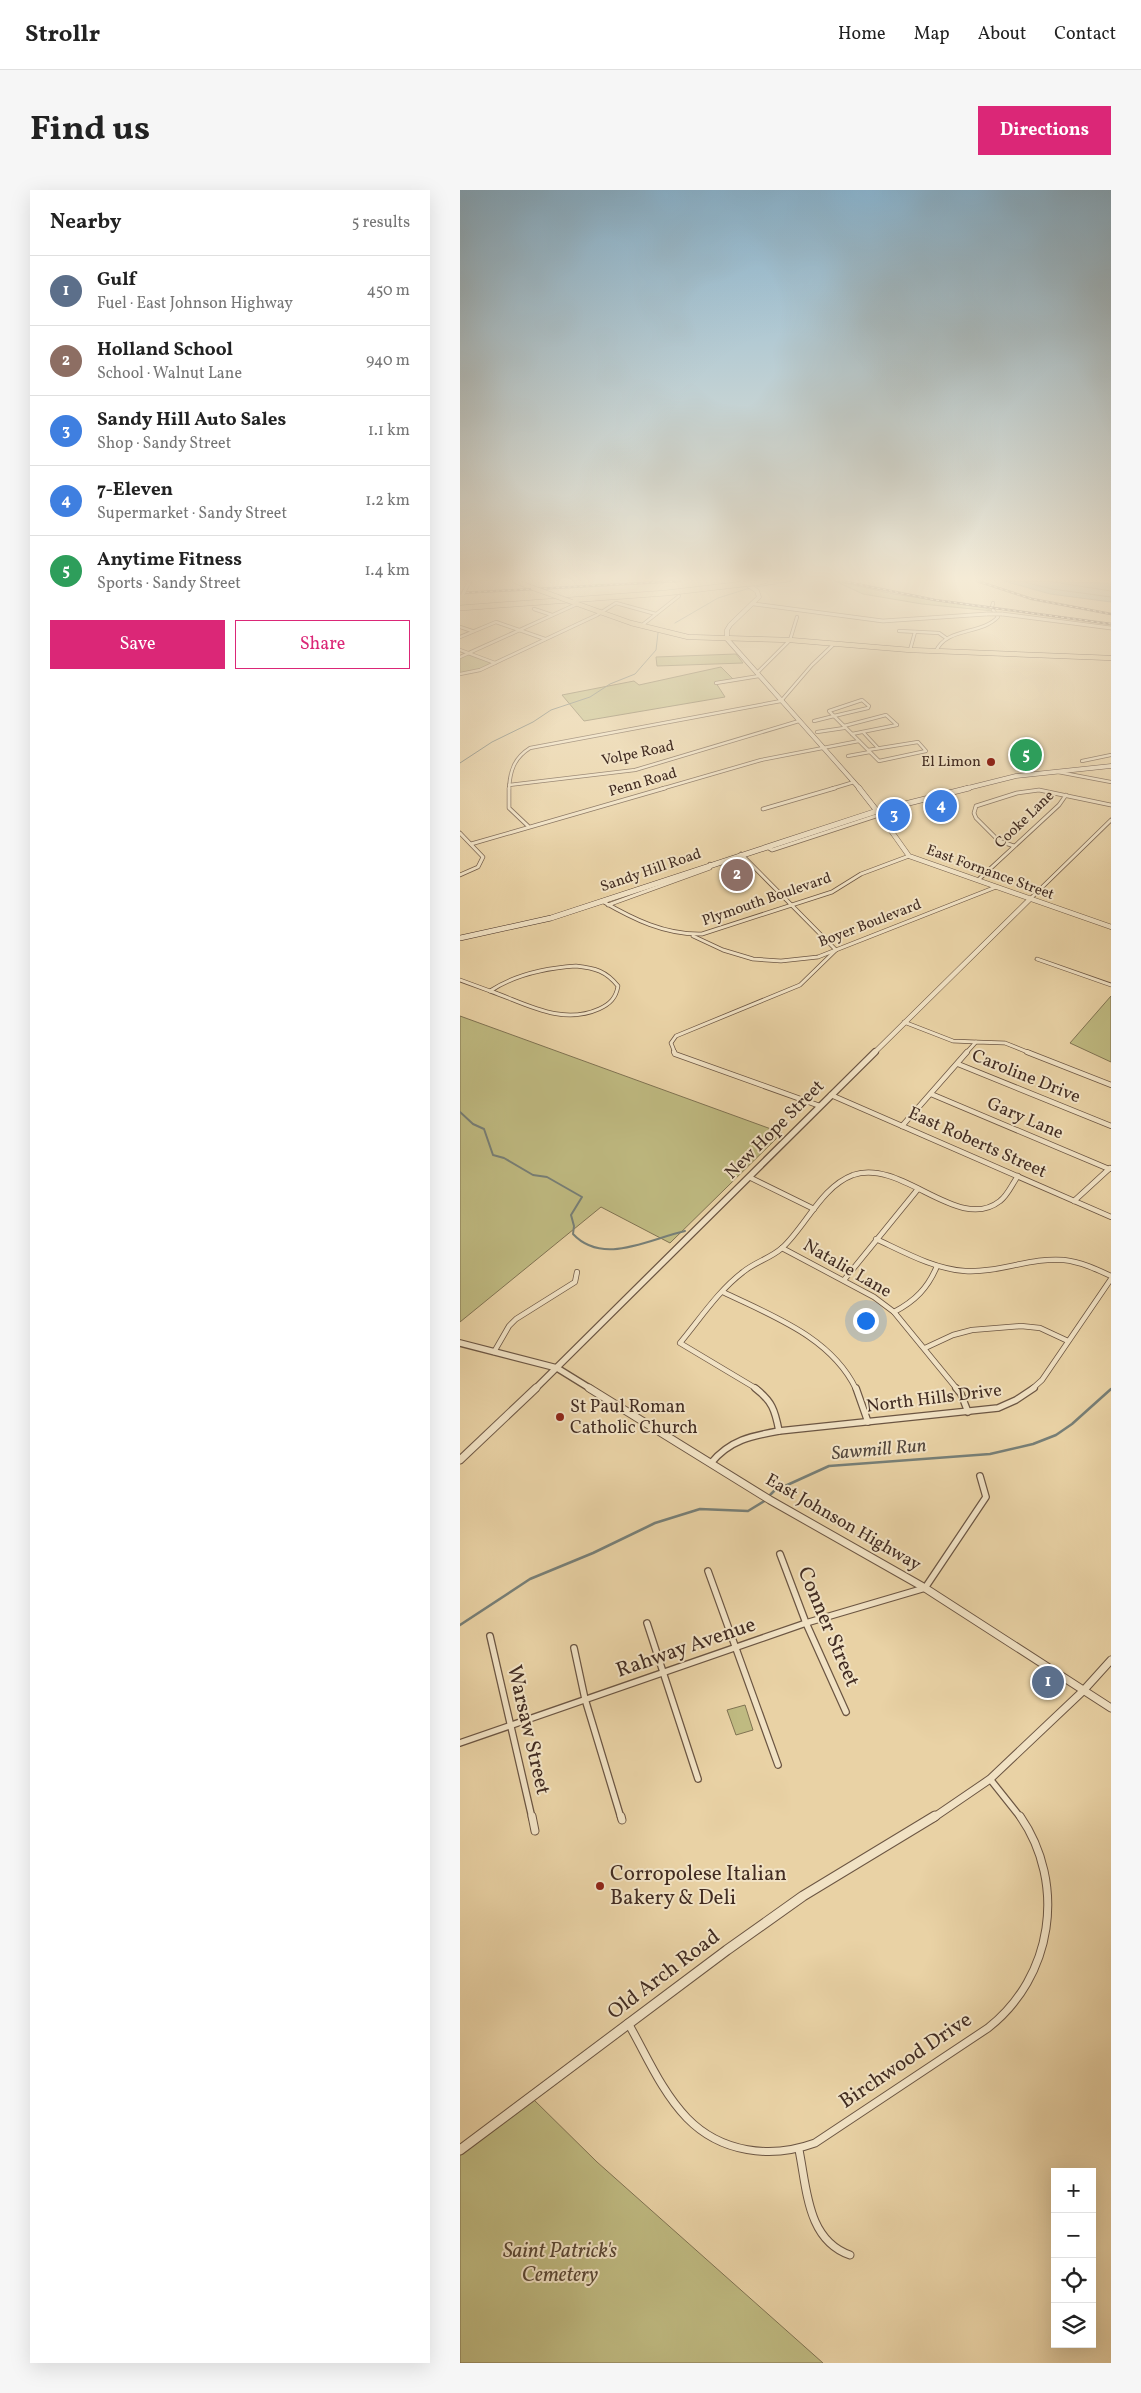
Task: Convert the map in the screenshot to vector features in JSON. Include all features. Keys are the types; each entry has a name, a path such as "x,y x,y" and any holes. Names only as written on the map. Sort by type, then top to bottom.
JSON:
{"main road":[{"path":"765,682 854,782 878,813"},
{"name":"Sandy Hill Road","path":"460,938 528,925 766,846 1008,778 1111,766"}],"street":[{"path":"528,826 509,808 510,774 520,753 530,748 781,700 796,682"},
{"path":"814,722 834,717 869,706 862,700 836,706 829,711 834,717 845,727 852,734 859,741 869,751 879,761 926,750 918,742 878,748 869,751 848,756"},
{"path":"818,732 845,727 886,715 898,725 852,734"},
{"name":"Volpe Road","path":"509,785 635,770 798,721"},
{"path":"863,732 878,748"},
{"name":"Penn Road","path":"471,844 761,760 859,741"},
{"path":"1082,761 1111,755"},
{"path":"1056,771 1111,782"},
{"path":"763,809 854,782"},
{"path":"1014,846 999,841 976,818 976,806 984,802 1030,790 1066,795 1111,805"},
{"name":"Cooke Lane","path":"978,880 1059,805 1066,795"},
{"name":"East Fornance Street","path":"878,813 909,856 1111,927"},
{"name":"New Hope Street","path":"460,1460 557,1368 904,1022 1111,820"},
{"path":"460,833 483,857 482,864 476,869 460,875"},
{"path":"741,854 836,950 800,985 687,1031 676,1036 670,1043 675,1054 820,1106"},
{"name":"Plymouth Boulevard","path":"602,901 657,928 692,936 712,932 832,892 861,874 909,856"},
{"path":"608,905 710,868 710,864"},
{"name":"Boyer Boulevard","path":"692,936 723,950 753,959 781,961 818,957 996,887"},
{"path":"1037,958 1111,985"},
{"path":"460,980 489,992 540,1010 572,1016 608,1004 615,998 618,986 612,979 600,972 575,965 549,968 518,975 501,982 489,992"},
{"path":"904,1022 953,1042 1005,1043 1111,1085"},
{"path":"902,1126 976,1042"},
{"name":"Caroline Drive","path":"958,1064 1111,1126"},
{"name":"Gary Lane","path":"931,1094 1110,1168"},
{"name":"East Roberts Street","path":"831,1095 1111,1217"},
{"path":"1074,1201 1110,1168"},
{"path":"779,1431 776,1412 768,1398 754,1387 680,1343 722,1292 741,1273 782,1248 814,1209 841,1182 862,1172 886,1174 956,1205 977,1209 990,1207 1000,1200 1018,1176"},
{"path":"749,1177 814,1209"},
{"path":"844,1280 918,1189"},
{"path":"876,1239 937,1266 955,1270 980,1272 1056,1260 1085,1265 1111,1278"},
{"name":"Natalie Lane","path":"782,1248 874,1297 894,1312 961,1394 968,1412"},
{"path":"894,1312 919,1297 931,1281 937,1266"},
{"path":"494,1352 509,1326 516,1319 572,1285 575,1282 577,1272"},
{"name":"North Hills Drive","path":"711,1463 721,1449 732,1441 779,1431 998,1408 1032,1392 1111,1278"},
{"path":"722,1292 805,1334 824,1348 851,1377 868,1422"},
{"path":"925,1348 954,1335 972,1330 1021,1326 1040,1328 1068,1341"},
{"name":"East Johnson Highway","path":"460,1343 557,1368 770,1500 925,1588 1111,1708"},
{"path":"925,1588 986,1497 980,1476"},
{"name":"Conner Street","path":"780,1554 806,1623 846,1712"},
{"path":"708,1571 778,1765"},
{"name":"Rahway Avenue","path":"460,1743 806,1623 925,1588"},
{"path":"647,1623 662,1674 698,1779"},
{"name":"Warsaw Street","path":"490,1636 535,1831"},
{"path":"574,1648 585,1700 622,1820"},
{"name":"Old Arch Road","path":"460,2150 628,2023 802,1896 924,1824 990,1779 1083,1690 1111,1660"},
{"name":"Birchwood Drive","path":"628,2023 678,2106 700,2129 724,2142 748,2150 768,2153 799,2150 815,2143 998,2021 1012,2007 1033,1976 1041,1956 1045,1936 1047,1878 1036,1843 1027,1826 990,1779"},
{"path":"799,2150 813,2216 818,2229 824,2240 835,2249 850,2255"}],"green space":[{"path":"627,682 636,682 639,685 651,682 720,682 716,683 725,697 584,721 562,695"},
{"path":"1111,996 1111,1062 1070,1043"},
{"path":"460,1016 782,1133 670,1243 601,1207 460,1322"},
{"path":"745,1705 753,1730 736,1735 727,1710"},
{"name":"Saint Patrick's Cemetery","path":"530,2096 597,2162 823,2363 460,2363 460,2150"}],"waterway":[{"path":"460,763 492,742 533,722 551,710 590,697 614,682"},
{"path":"460,1112 473,1124 484,1129 493,1155 504,1158 533,1175 547,1177 582,1197 571,1215 574,1226 573,1234 585,1243 598,1248 627,1248 685,1231"},
{"name":"Sawmill Run","path":"769,1496 774,1491 829,1466 990,1454 1033,1444 1056,1435 1072,1424 1111,1389"},
{"name":"Sawmill Run","path":"460,1625 530,1579 593,1553 655,1523 700,1509 748,1511 766,1500"}],"place":[{"name":"Anytime Fitness","path":"1026,755"},
{"name":"El Limon","path":"991,762"},
{"name":"7-Eleven","path":"941,806"},
{"name":"Sandy Hill Auto Sales","path":"894,815"},
{"name":"Holland School","path":"737,875"},
{"name":"St Paul Roman Catholic Church","path":"560,1417"},
{"name":"Gulf","path":"1048,1682"},
{"name":"Corropolese Italian Bakery & Deli","path":"600,1886"}]}
